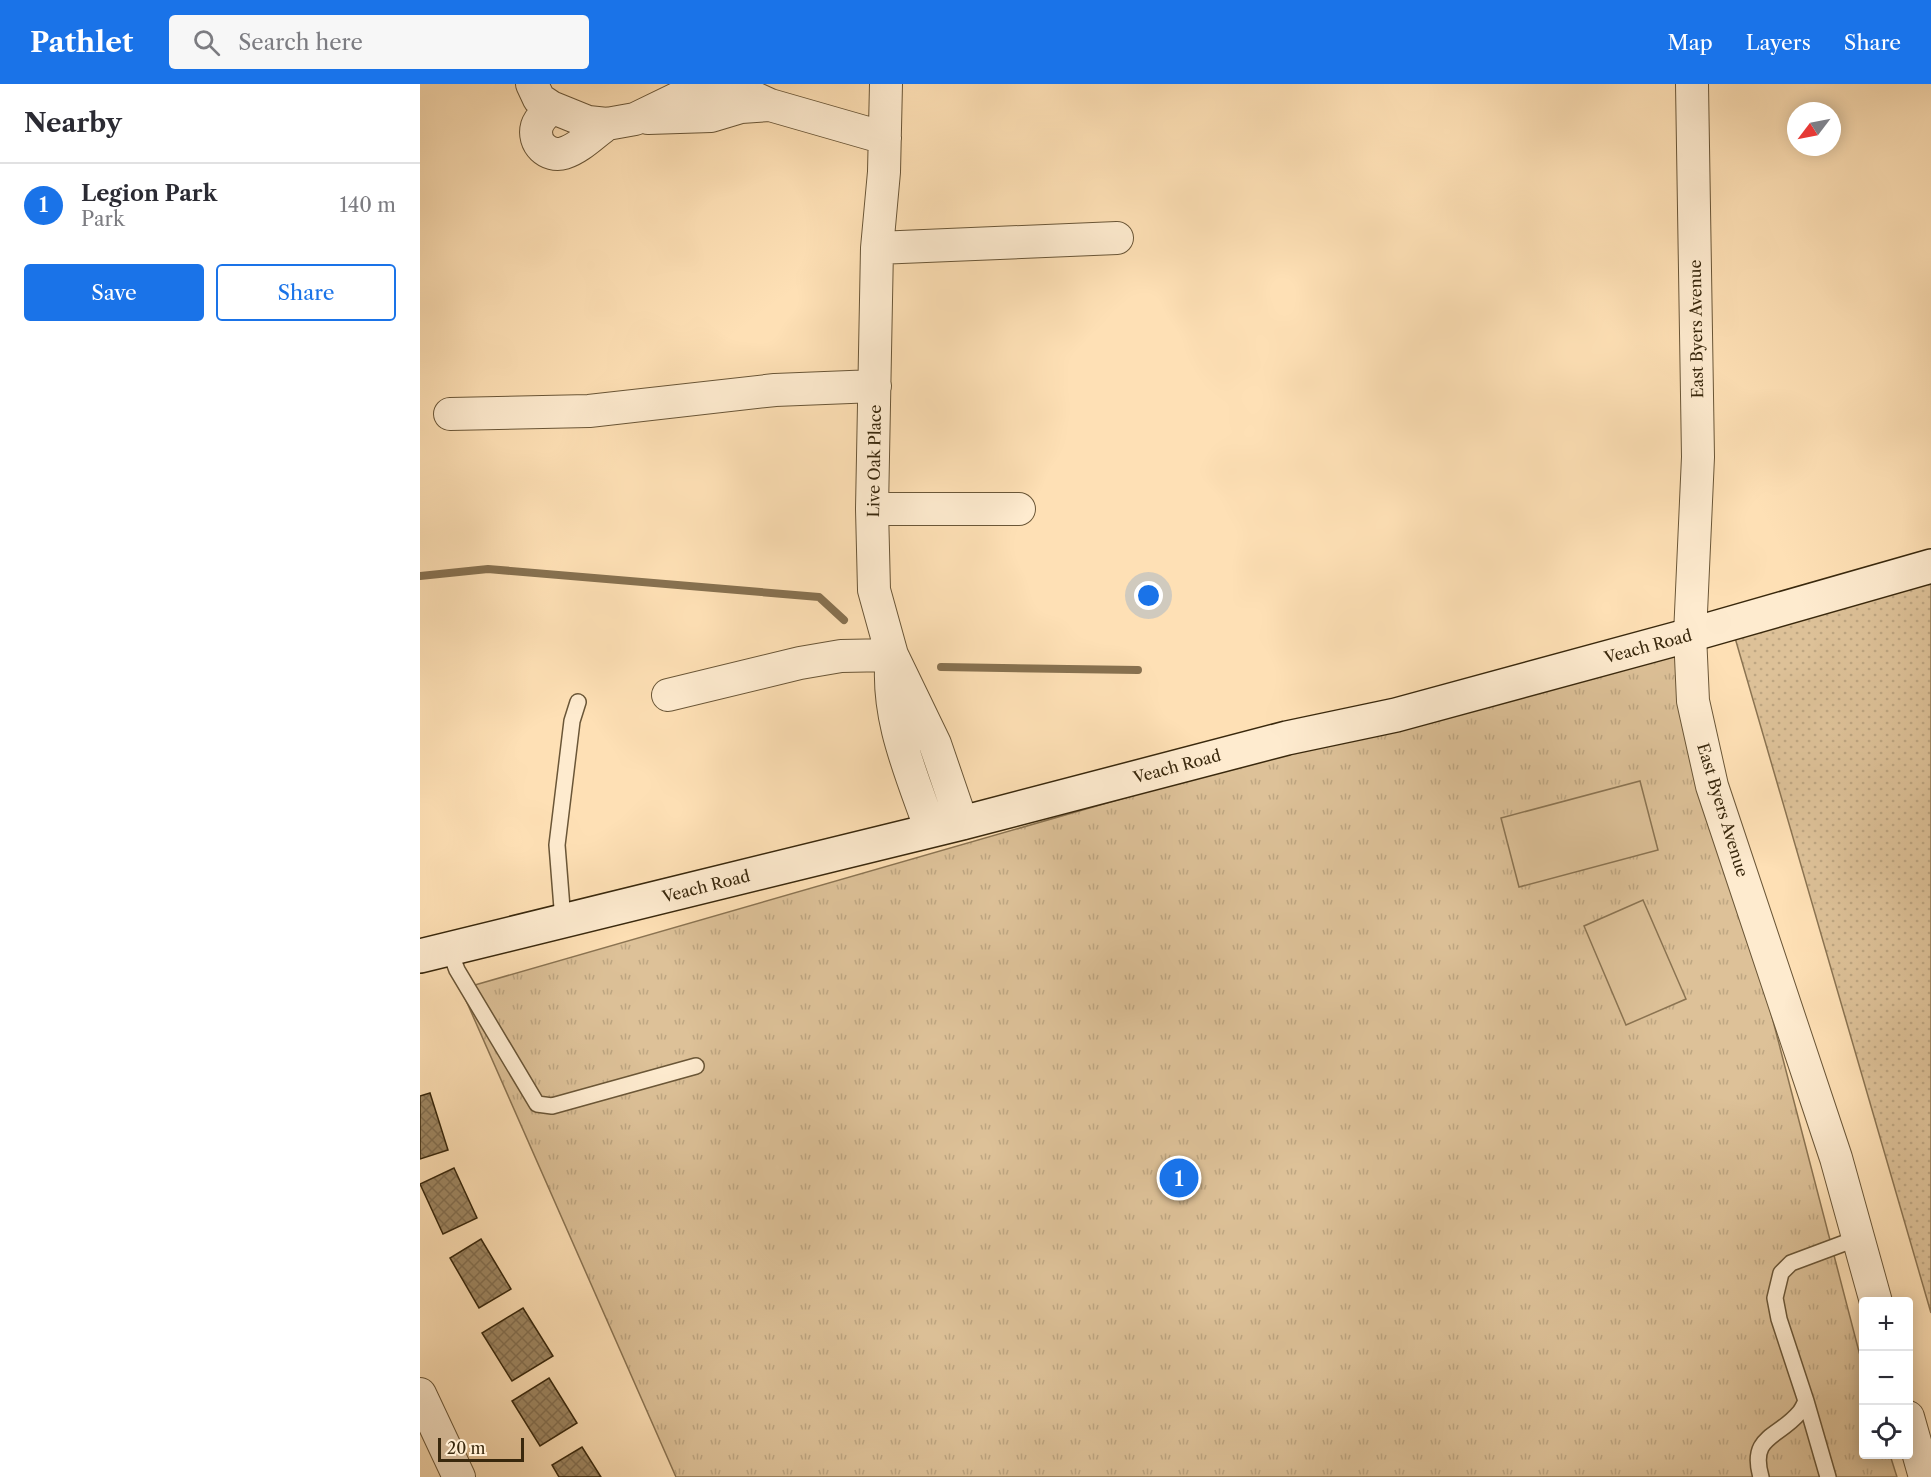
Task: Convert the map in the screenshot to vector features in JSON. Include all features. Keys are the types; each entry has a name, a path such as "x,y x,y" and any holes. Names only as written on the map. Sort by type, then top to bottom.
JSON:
{"street":[{"path":"621,121 588,122 541,95 536,135 540,147 550,153 561,154 621,121 703,86 724,84 770,105 885,138"},
{"name":"Live Oak Place","path":"886,84 884,172 877,248 872,509 874,590 892,654 936,744 946,826"},
{"name":"East Byers Avenue","path":"1692,84 1698,457 1690,635 1693,701 1712,786 1836,1158 1875,1297"},
{"path":"877,248 1117,238"},
{"path":"450,414 589,411 775,390 875,386"},
{"path":"872,509 1019,508"},
{"name":"Veach Road","path":"435,952 946,826 1287,738 1396,715 1690,635 1931,566"},
{"path":"668,695 831,658 892,654 890,676 894,714 903,750 946,826"},
{"path":"420,1394 459,1477"},
{"path":"1913,1435 1925,1477"}],"lane":[{"path":"563,921 558,845 572,721 578,702"},
{"path":"435,952 457,970 537,1104 552,1106 696,1066"},
{"path":"1828,1477 1779,1319 1775,1298 1780,1273 1791,1263 1858,1238"},
{"path":"1761,1477 1757,1459 1762,1444 1798,1414 1806,1401"}],"green space":[{"path":"1931,563 1931,1313 1731,624"},
{"path":"1690,635 1712,786 1859,1352 1859,1459 1891,1459 1897,1477 676,1477 461,989"},
{"path":"1640,781 1658,850 1519,887 1501,818"},
{"path":"1643,900 1686,999 1626,1025 1584,926"}],"building":[{"path":"430,1093 448,1150 420,1159 420,1096"},
{"path":"454,1168 477,1218 443,1234 420,1184"},
{"path":"481,1239 511,1289 479,1308 450,1258"},
{"path":"523,1308 553,1356 512,1381 482,1333"},
{"path":"549,1378 577,1423 540,1446 512,1401"},
{"path":"582,1447 601,1477 559,1477 552,1465"}],"waterway":[{"path":"420,576 488,569 819,597 844,620"},
{"path":"941,667 1138,670"}],"place":[{"name":"Legion Park","path":"1179,1178"}]}
